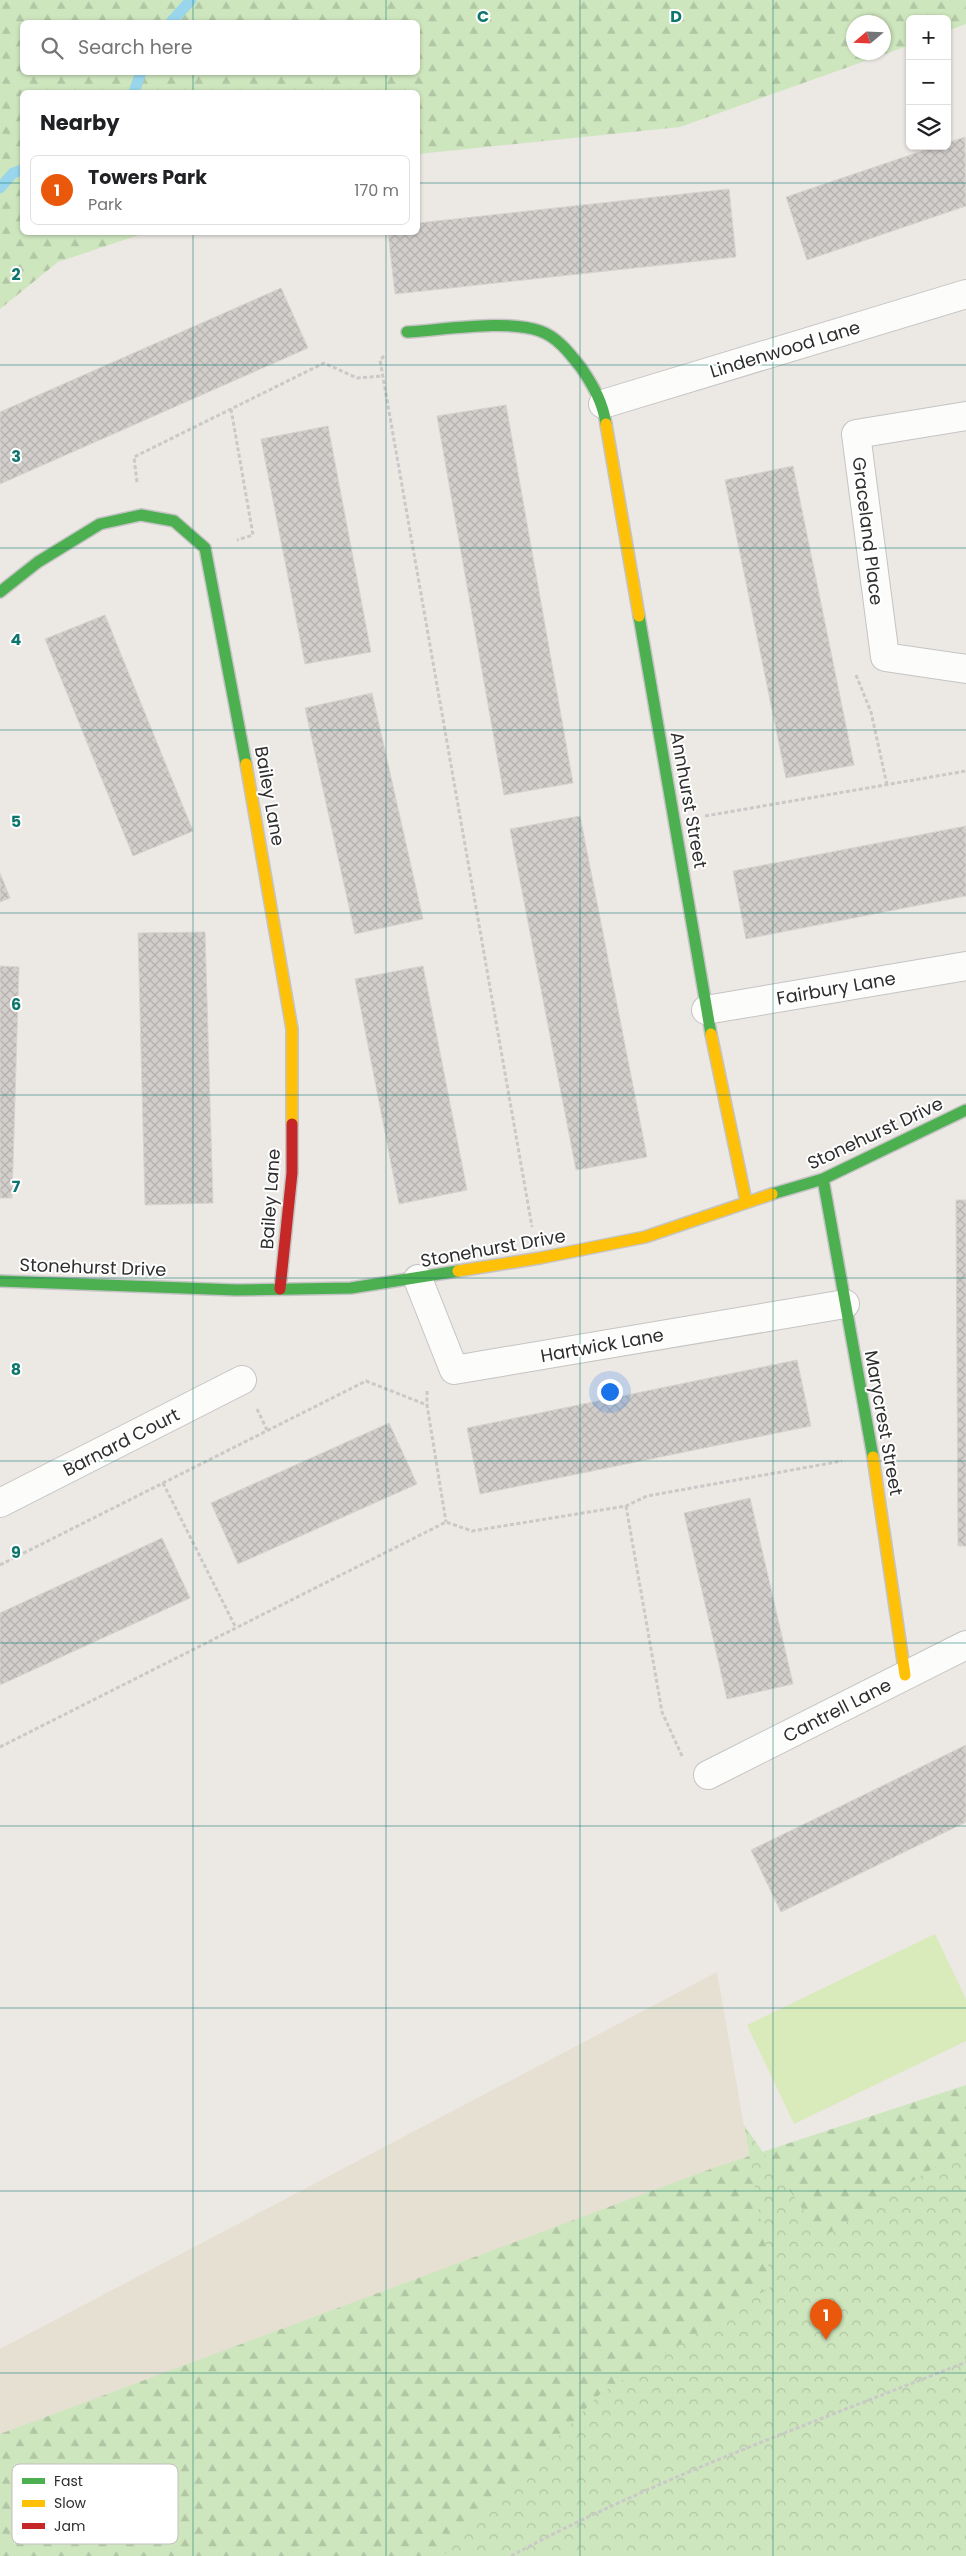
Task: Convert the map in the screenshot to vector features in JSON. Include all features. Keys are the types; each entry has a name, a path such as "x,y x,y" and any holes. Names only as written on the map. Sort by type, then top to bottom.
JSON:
{"street":[{"name":"Lindenwood Lane","path":"603,404 966,294"},
{"path":"407,332 520,326 541,331 560,344 578,362 603,404"},
{"name":"Annhurst Street","path":"603,404 706,1010 746,1201"},
{"name":"Graceland Place","path":"966,416 856,434 885,658 966,669"},
{"name":"Bailey Lane","path":"0,592 38,562 100,524 141,515 174,521 206,548 292,1030 292,1173 280,1289"},
{"name":"Fairbury Lane","path":"706,1010 966,966"},
{"name":"Stonehurst Drive","path":"0,1280 236,1290 351,1288 418,1279 558,1255 645,1237 746,1201 823,1179 966,1110"},
{"name":"Marycrest Street","path":"823,1179 878,1484 906,1674"},
{"name":"Hartwick Lane","path":"418,1279 454,1370 845,1304"},
{"name":"Barnard Court","path":"0,1503 242,1380"},
{"name":"Cantrell Lane","path":"696,1769 868,1696 906,1674 966,1645"}],"path":[{"path":"380,360 532,1230"},
{"path":"134,457 324,363 357,378 382,376"},
{"path":"231,409 253,535"},
{"path":"852,666 871,712 886,785"},
{"path":"701,817 966,771"},
{"path":"0,1565 366,1381 426,1405"},
{"path":"427,1387 426,1405 446,1522"},
{"path":"0,1747 446,1522 472,1531 626,1506 647,1496 827,1464"},
{"path":"163,1483 236,1628"},
{"path":"626,1506 662,1712 696,1769"},
{"path":"511,2556 571,2524 644,2491 966,2362"}],"shaded area":[{"path":"717,1972 772,2286 178,2494 178,2464 12,2464 12,2544 34,2544 0,2556 0,2349"}],"green space":[{"path":"0,0 966,0 966,24 951,30 951,15 906,15 906,46 891,52 891,15 846,15 846,60 868,60 680,127 420,154 420,90 20,90 20,235 139,235 58,262 0,309"},
{"path":"935,1934 966,1999 966,2041 794,2124 747,2025"},
{"path":"966,2085 966,2556 0,2556 0,2434 716,2167"},
{"path":"744,2125 822,2237 966,2148 966,2556 443,2556 600,2394 772,2286"}],"building":[{"path":"965,137 966,206 807,260 786,197 925,150 951,150 951,142"},
{"path":"729,189 736,257 395,294 388,235 420,235 420,223"},
{"path":"281,288 308,348 0,484 0,412"},
{"path":"506,405 573,783 504,795 437,416"},
{"path":"328,426 371,652 305,664 261,439"},
{"path":"793,466 854,765 786,778 725,480"},
{"path":"105,615 193,831 133,856 45,639"},
{"path":"372,693 423,919 355,934 305,708"},
{"path":"580,816 647,1157 576,1170 510,829"},
{"path":"966,826 966,896 746,939 733,871"},
{"path":"0,873 10,898 0,902"},
{"path":"205,932 213,1203 145,1205 138,933"},
{"path":"0,966 19,967 12,1198 0,1198"},
{"path":"423,966 467,1190 399,1204 355,979"},
{"path":"956,1200 966,1200 966,1546 958,1546"},
{"path":"797,1360 811,1426 480,1494 467,1428"},
{"path":"389,1423 417,1484 238,1564 211,1503"},
{"path":"750,1498 793,1684 727,1699 684,1513"},
{"path":"162,1538 190,1598 0,1685 0,1613"},
{"path":"966,1745 966,1822 781,1912 751,1850"}],"waterway":[{"path":"173,20 191,0"},
{"path":"135,90 140,75"},
{"path":"0,188 13,173 20,171"}],"traffic: fast":[{"path":"407,332 510,326 547,334 564,347 582,369 597,395 603,409 606,424"},
{"path":"0,592 38,562 100,524 141,515 174,521 205,548 246,764"},
{"path":"639,616 711,1034"},
{"path":"772,1194 823,1179 966,1110"},
{"path":"823,1179 873,1457"},
{"path":"0,1281 236,1290 351,1288 458,1271"}],"traffic: slow":[{"path":"606,424 639,616"},
{"path":"246,764 292,1029 292,1124"},
{"path":"711,1034 746,1201"},
{"path":"458,1271 540,1258 645,1237 772,1194"},
{"path":"873,1457 905,1675"}],"traffic: jam":[{"path":"280,1289 292,1173 292,1124"}],"place":[{"name":"Towers Park","path":"826,2340"}]}
